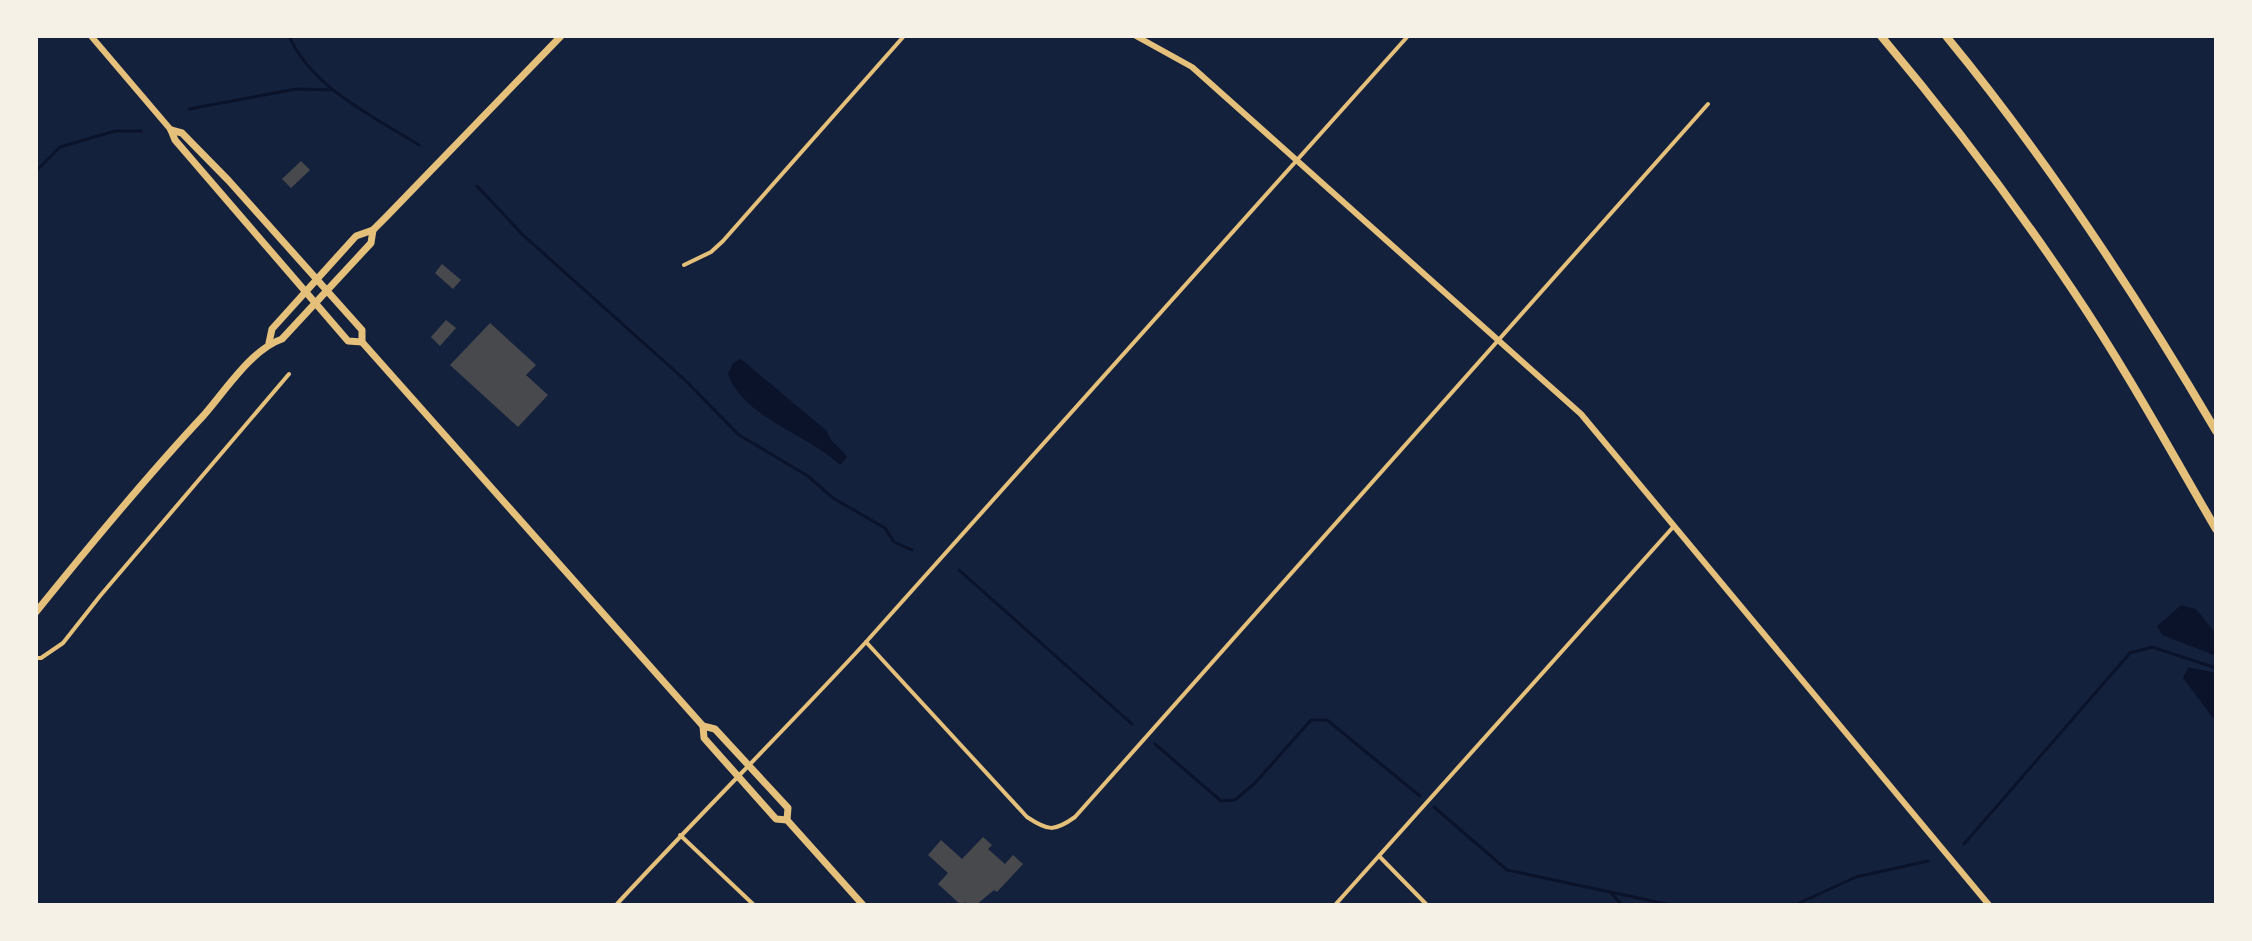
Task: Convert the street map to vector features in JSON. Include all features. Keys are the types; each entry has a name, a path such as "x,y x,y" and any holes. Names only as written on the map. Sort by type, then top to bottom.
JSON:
{"highway":[{"path":"1881,36 1972,148 2073,291 2134,387 2216,529"},
{"path":"1946,36 2020,129 2091,228 2216,431"}],"main road":[{"path":"36,612 86,548 269,343 272,329 356,236 373,230 561,36"},
{"path":"171,130 182,133 328,290 362,330 362,342 703,726 715,729 788,808 787,820"},
{"path":"171,130 175,140 348,341 362,342"},
{"path":"269,343 282,339 316,304 371,243 373,230"},
{"path":"703,726 704,738 736,775 776,819 787,820 863,905"}],"street":[{"path":"91,36 171,130"},
{"path":"684,265 711,252 723,241 904,36"},
{"path":"1136,36 1192,67 1581,414 1989,905"},
{"path":"616,905 736,775 866,642 1408,36"},
{"path":"866,642 1027,817 1039,825 1057,829 1075,817 1708,104"},
{"path":"36,658 41,658 63,643 289,374"},
{"path":"1335,905 1674,526"},
{"path":"680,835 754,905"},
{"path":"1379,856 1427,905"}],"water":[{"path":"741,359 827,431 847,457 840,465 747,402 728,374 733,363"},
{"path":"2181,605 2196,609 2216,634 2216,656 2162,635 2157,626"},
{"path":"2188,667 2216,673 2216,722 2183,678"}],"building":[{"path":"301,161 310,170 291,188 282,179"},
{"path":"442,264 461,280 453,289 435,273"},
{"path":"446,320 456,328 440,346 431,337"},
{"path":"490,323 536,365 526,375 548,395 518,427 450,365"},
{"path":"983,837 992,845 988,849 1005,864 1013,855 1023,864 997,892 994,890 976,905 965,902 961,905 938,884 948,873 928,855 941,840 962,859"}],"waterway":[{"path":"289,36 299,54 328,86 419,145"},
{"path":"189,109 296,89 332,90"},
{"path":"36,171 60,147 115,131 141,131"},
{"path":"477,186 523,235 685,380 739,435 808,476 833,498 885,528 894,542 912,550"},
{"path":"959,570 1132,724"},
{"path":"1964,844 2130,653 2152,647 2216,668"},
{"path":"1155,744 1221,801 1235,800 1255,783 1311,720 1327,720 1420,796"},
{"path":"1434,807 1507,870 1671,905"},
{"path":"1795,905 1856,877 1928,861"},
{"path":"1611,893 1622,905"}]}
